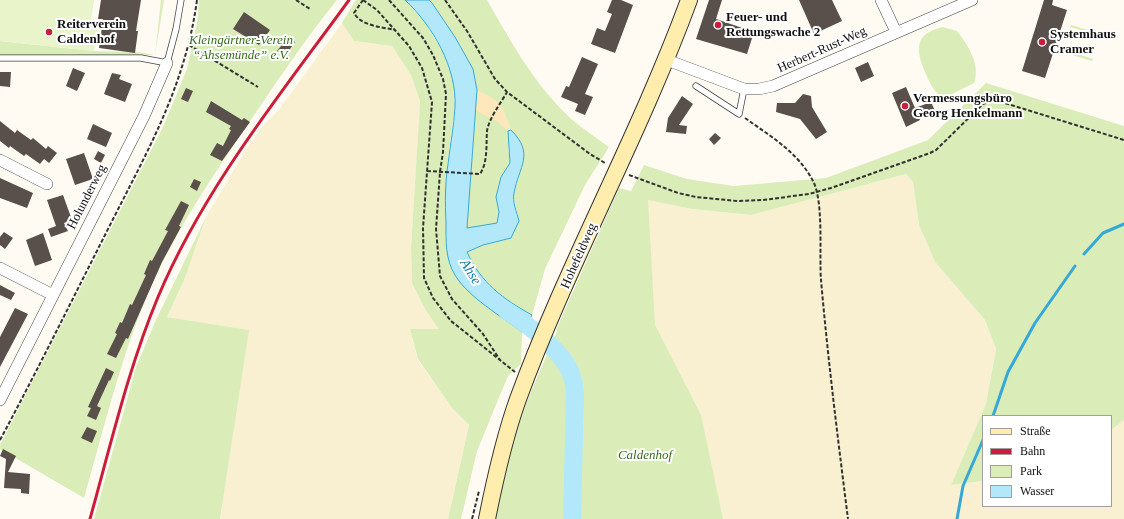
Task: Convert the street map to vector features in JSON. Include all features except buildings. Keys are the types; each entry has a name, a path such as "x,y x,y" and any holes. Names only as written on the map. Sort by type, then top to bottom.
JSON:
{"main road":[{"name":"Hohefeldweg","path":"487,519 506,441 528,373 612,167 667,60 689,0"}],"street":[{"path":"881,0 896,32"},
{"name":"Herbert-Rust-Weg","path":"667,60 744,89 759,89 774,86 972,0"},
{"name":"Holunderweg","path":"0,400 144,116 167,63"},
{"path":"0,160 47,184"},
{"path":"0,268 53,295"}],"lane":[{"name":"Holunderweg","path":"167,63 181,0"},
{"path":"0,58 141,58 167,63"},
{"path":"696,86 739,114 744,89"}],"path":[{"path":"0,440 160,126 177,87 189,45 197,0"},
{"path":"296,0 310,9"},
{"path":"396,30 369,24 357,18 354,13 363,0 377,10 396,30 422,68 432,102 423,228 424,278 433,298 451,321 502,363 528,373"},
{"path":"389,0 423,38 433,55 443,78 446,108 436,229 440,276 452,299 483,334 502,363"},
{"path":"445,0 467,30 495,79 507,92 590,154 612,167 643,182 678,193 708,198 763,200 817,192 881,171 936,150 983,104 991,100 999,100 1124,140"},
{"path":"189,45 258,87"},
{"path":"427,171 480,174 483,169 489,126 507,92"},
{"path":"739,114 797,157 814,182 817,192 821,279 848,519"}],"shaded area":[{"path":"342,23 354,41 392,46 411,75 420,101 411,247 412,283 425,309 440,329 410,329 418,360 452,408 469,425 448,519 220,519 248,330 167,317 185,278 206,217 245,151 260,129 278,111"},
{"path":"906,174 913,182 919,225 935,262 985,320 996,349 986,404 951,485 982,481 982,507 1112,507 1112,429 1124,420 1124,519 723,519 700,417 653,322 642,198 692,209 751,215"}],"green space":[{"name":"Reiterverein Caldenhof","path":"0,0 94,0 91,21 100,23 94,51 0,41"},
{"path":"161,0 164,0 155,55"},
{"name":"Kleingärtner-Verein “Ahsemünde” e.V.","path":"199,0 337,0 301,48 230,151 188,216 163,261 142,308 125,355 84,498 0,449 0,445 163,127 187,69 197,23"},
{"path":"356,0 405,0 425,22 445,55 453,80 455,106 447,167 467,290 522,332 521,364 508,376 477,451 461,519 448,519 469,425 452,408 418,359 410,329 439,329 425,309 412,283 411,247 420,101 411,75 392,46 354,41 342,23"},
{"path":"429,0 487,0 522,59 542,87 575,122 609,147 585,185 545,269 532,315 507,302 476,270 467,252 483,245 519,221 513,195 520,173 508,146 510,163 501,177 496,197 499,212 497,224 467,228 477,90 472,69 455,37"},
{"path":"1071,25 1101,34 1100,36 1070,27"},
{"path":"943,27 957,31 965,42 975,62 976,76 974,83 952,94 940,96 928,79 922,64 919,49 922,38 927,33"},
{"path":"0,41 94,51 136,52 155,55 0,57"},
{"path":"1063,49 1093,59 1092,61 1062,52"},
{"name":"Caldenhof","path":"986,83 1124,126 1124,420 1112,429 1112,415 982,415 982,481 951,485 986,404 996,349 985,320 935,262 919,225 913,182 906,174 751,215 692,209 648,200 655,325 701,415 723,519 491,519 517,424 557,331 556,330 619,188 631,191 644,165 687,179 734,186 826,178 928,140"},
{"path":"206,217 185,278 167,317 249,330 220,519 94,519 136,367 155,322"}],"sand":[{"path":"477,90 500,105 506,115 511,130 508,131 498,122 475,110"}],"water":[{"path":"405,0 429,0 432,3 455,37 473,69 477,90 467,228 497,223 499,212 496,197 501,177 510,163 508,131 511,130 518,138 522,146 524,153 522,168 516,184 514,196 514,203 519,221 511,238 483,245 467,252 479,273 494,289 512,303 532,315 522,332 468,291 455,275 449,262 446,242 446,193 447,171 455,107 455,92 447,63 434,35 425,22"}],"waterway":[{"path":"1084,254 1103,233 1124,224"},
{"path":"993,415 1008,372 1035,323 1075,266"},
{"name":"Ahse","path":"507,311 553,347 567,365 573,379 575,393 572,519"},
{"path":"957,519 963,486 982,442"}],"railway":[{"path":"90,519 129,379 147,324 177,257 220,180 270,107 349,0"}],"place":[{"name":"Feuer- und Rettungswache 2","path":"718,25"},
{"name":"Reiterverein Caldenhof","path":"49,32"},
{"name":"Systemhaus Cramer","path":"1042,42"},
{"name":"Vermessungsbüro Georg Henkelmann","path":"905,106"}]}
